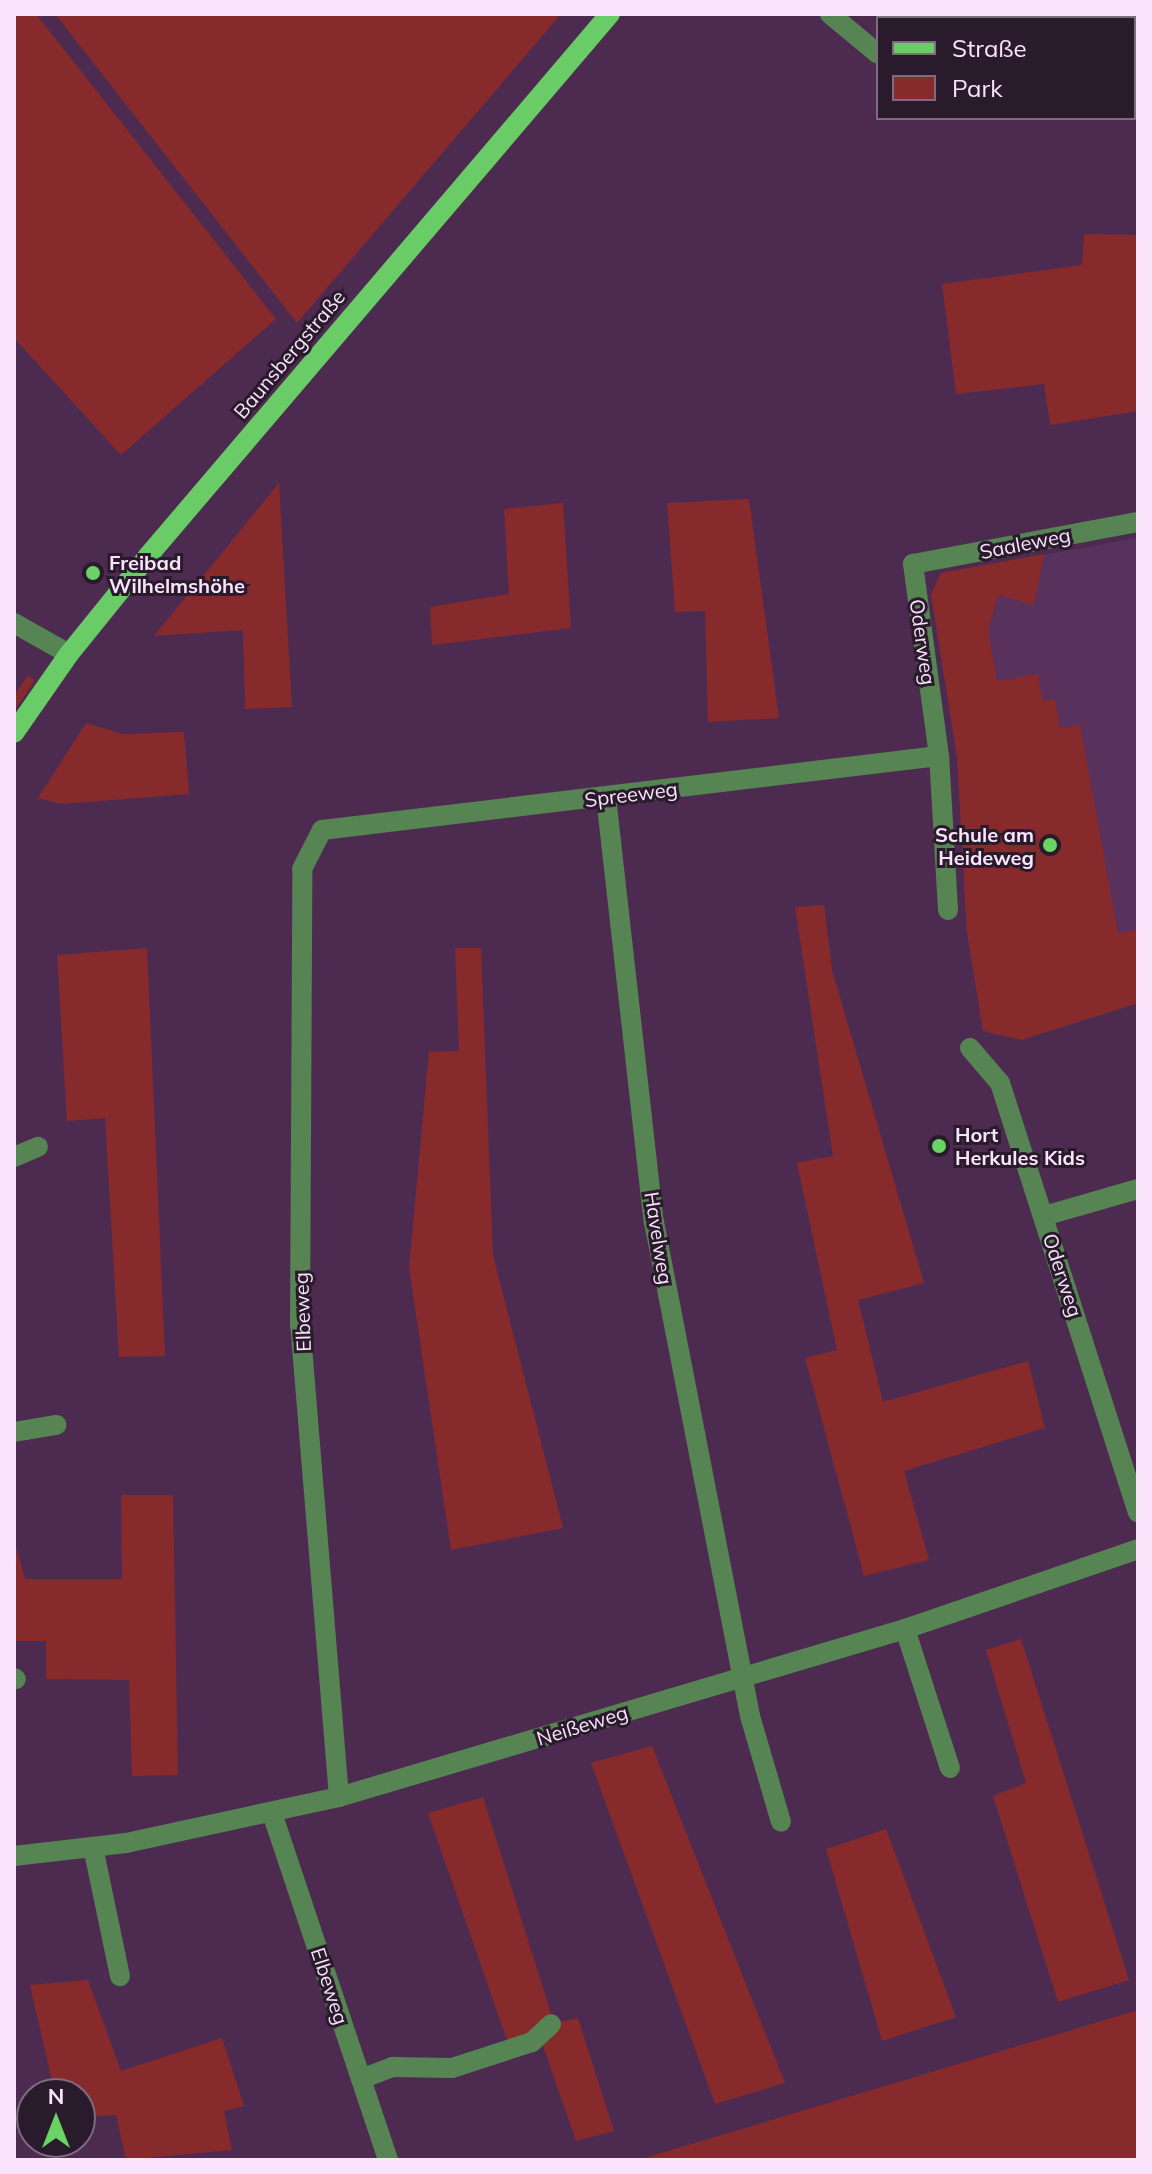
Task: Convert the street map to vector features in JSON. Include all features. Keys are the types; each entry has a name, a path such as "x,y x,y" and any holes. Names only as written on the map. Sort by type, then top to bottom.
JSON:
{"main road":[{"name":"Baunsbergstraße","path":"14,733 69,654 610,14"}],"street":[{"path":"830,14 876,52"},
{"name":"Saaleweg","path":"913,564 1138,522"},
{"name":"Oderweg","path":"913,564 939,756 948,910"},
{"path":"14,623 69,654"},
{"name":"Spreeweg","path":"322,830 939,756"},
{"name":"Havelweg","path":"606,797 654,1222 742,1676 781,1822"},
{"name":"Elbeweg","path":"322,830 302,869 300,1325 339,1797"},
{"name":"Oderweg","path":"970,1048 1000,1083 1138,1512"},
{"path":"14,1157 38,1147"},
{"path":"1044,1216 1138,1189"},
{"path":"14,1432 56,1425"},
{"name":"Neißeweg","path":"14,1856 93,1847 339,1797 905,1629 1138,1549"},
{"path":"905,1629 950,1768"},
{"name":"Elbeweg","path":"272,1813 388,2160"},
{"path":"93,1847 120,1976"},
{"path":"361,2079 393,2067 452,2068 532,2042 551,2024"}],"shaded area":[{"name":"Schule am Heideweg","path":"1138,538 1138,1003 1021,1040 983,1031 967,932 957,757 931,594 941,573"}],"green space":[{"path":"14,14 36,14 276,319 121,455 14,338"},
{"path":"55,14 561,14 297,323"},
{"path":"1084,234 1138,235 1138,411 1050,425 1044,384 956,394 942,284 1082,265"},
{"path":"279,483 292,707 245,709 243,630 154,636"},
{"path":"749,499 779,718 708,722 705,611 675,612 667,503"},
{"path":"563,503 571,628 432,645 430,607 509,594 504,509"},
{"name":"Schule am Heideweg","path":"1044,554 1034,605 998,595 988,631 997,681 1038,674 1043,701 1055,699 1060,728 1080,725 1118,933 1138,930 1138,1003 1021,1040 983,1031 967,932 957,757 931,594 941,573"},
{"path":"28,675 35,680 14,711 14,696"},
{"path":"86,723 123,734 184,732 189,794 62,804 38,798"},
{"path":"824,905 832,970 924,1283 858,1300 883,1402 1028,1361 1045,1428 904,1471 929,1560 864,1576 805,1358 837,1350 797,1163 833,1156 795,907"},
{"path":"147,948 165,1356 119,1357 105,1118 67,1121 57,955"},
{"path":"455,948 481,948 493,1255 563,1528 451,1550 409,1268 429,1052 459,1051"},
{"path":"121,1495 173,1495 178,1775 132,1776 129,1680 46,1679 46,1641 14,1641 14,1540 25,1579 122,1579"},
{"path":"1021,1639 1129,1980 1058,2002 993,1796 1026,1783 986,1650"},
{"path":"652,1746 785,2083 715,2104 591,1763"},
{"path":"483,1797 554,2023 578,2018 614,2131 576,2141 542,2043 507,2040 428,1813"},
{"path":"886,1829 956,2017 882,2041 826,1849"},
{"path":"88,1980 121,2071 222,2038 244,2106 224,2111 232,2150 126,2160 116,2115 96,2116 96,2078 51,2078 30,1985"},
{"path":"1138,2010 1138,2160 638,2160"}],"place":[{"name":"Freibad Wilhelmshöhe","path":"93,573"},
{"name":"Schule am Heideweg","path":"1050,845"},
{"name":"Hort Herkules Kids","path":"939,1146"}]}
